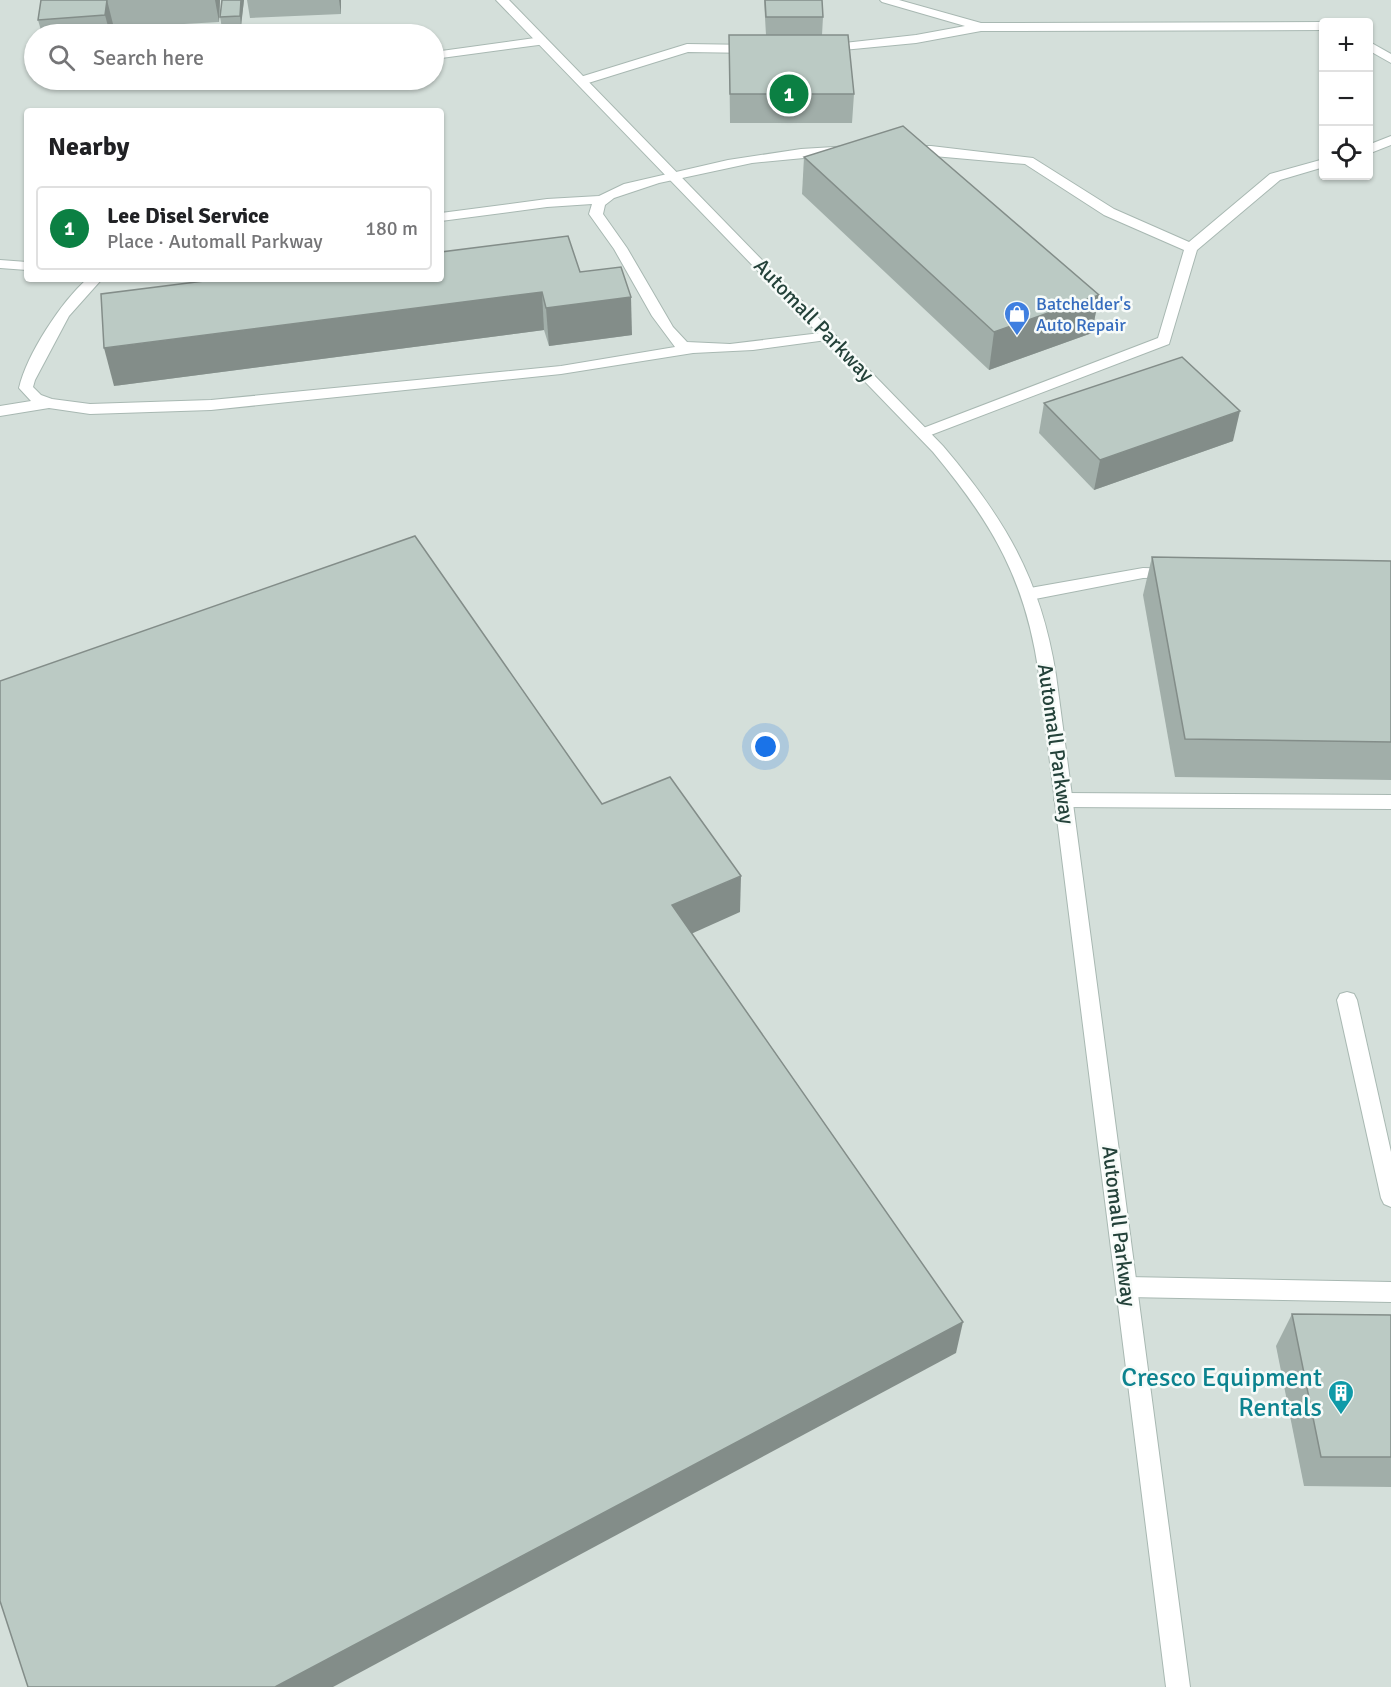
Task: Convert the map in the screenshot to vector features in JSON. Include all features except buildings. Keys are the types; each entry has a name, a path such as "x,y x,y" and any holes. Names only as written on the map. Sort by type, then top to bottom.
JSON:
{"street":[{"name":"Automall Parkway","path":"502,0 923,433 982,503 1008,548 1030,594 1047,674 1178,1687"},
{"path":"886,0 981,27"},
{"path":"812,50 916,39 981,27 1319,26"},
{"path":"444,55 542,41"},
{"path":"1373,47 1391,59"},
{"path":"581,81 687,48 767,49"},
{"path":"1373,148 1391,140"},
{"path":"444,217 548,203 602,200 626,188 759,157 815,150 862,150"},
{"path":"897,150 931,150 1028,161 1108,212 1191,248"},
{"path":"923,433 1164,341 1191,248 1275,177 1319,164"},
{"path":"602,200 596,214 619,247 670,333 683,346 728,348 829,336"},
{"path":"0,264 24,266"},
{"path":"92,282 66,307 28,378 26,388 36,398 49,403 90,410 212,405 561,370 696,348"},
{"path":"0,411 49,403"},
{"path":"1030,594 1143,573 1190,573"},
{"path":"1063,800 1391,802"},
{"path":"1347,1000 1391,1198"},
{"path":"1127,1287 1391,1292"}],"shaded area":[{"path":"0,0 1391,0 1391,1687 0,1687"}],"place":[{"name":"Lee Disel Service","path":"789,94"},
{"name":"Batchelder's Auto Repair","path":"1017,337"},
{"name":"Cresco Equipment Rentals","path":"1341,1416"}]}
